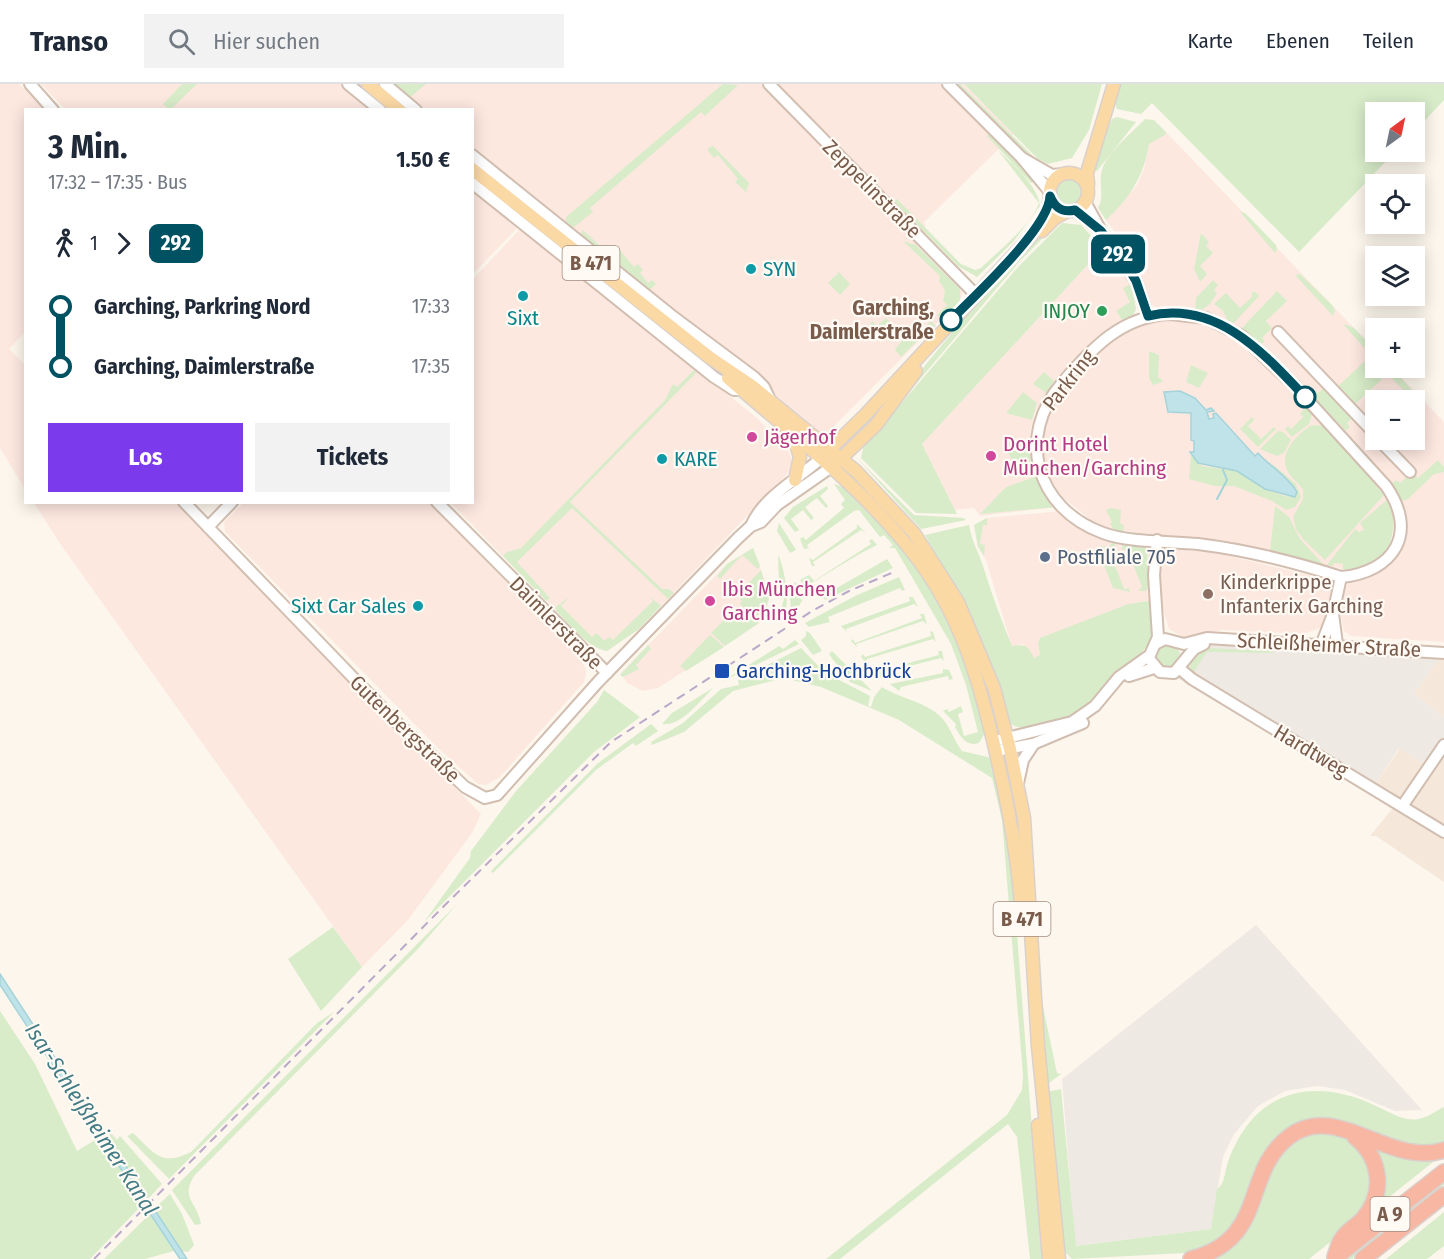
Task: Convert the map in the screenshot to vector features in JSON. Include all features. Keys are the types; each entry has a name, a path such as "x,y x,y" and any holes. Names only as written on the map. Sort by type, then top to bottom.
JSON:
{"highway":[{"path":"1191,1259 1209,1254 1231,1239 1250,1210 1266,1164 1290,1135 1316,1126 1345,1129 1407,1153 1421,1154 1444,1150"},
{"path":"1334,1258 1342,1239 1364,1219 1374,1202 1378,1187 1378,1175 1370,1152 1345,1129"},
{"name":"A 9","path":"1334,1258 1444,1172"},
{"name":"A 9","path":"1363,1259 1444,1195"}],"main road":[{"path":"368,84 397,108"},
{"path":"977,296 1055,218 1075,208 1089,190 1087,173 1114,84"},
{"path":"820,459 909,374 1034,233 1048,212 1054,181 1082,165 1094,147"},
{"name":"B 471","path":"474,171 841,459 899,515 927,550 948,585 981,653 1009,744 1028,855 1038,1086"},
{"path":"1067,173 1081,176 1088,184"},
{"path":"1050,194 1056,207 1075,208"},
{"name":"B 471","path":"709,357 892,528 939,590 972,658 995,746 1018,867 1038,1086 1059,1259"},
{"path":"830,468 876,425 909,374"},
{"path":"793,434 800,457 795,480"},
{"name":"B 471","path":"1040,1105 1049,1259"}],"street":[{"path":"30,84 51,108"},
{"path":"348,84 378,108"},
{"path":"384,84 414,108"},
{"name":"Zeppelinstraße","path":"769,84 977,296"},
{"path":"948,84 1021,157 1050,194"},
{"path":"474,157 671,315 754,376 765,387 771,402"},
{"path":"1021,157 1052,175 1067,173"},
{"path":"474,185 714,377 734,390 742,390"},
{"path":"1075,208 1101,231 1136,281 1148,316"},
{"name":"Parkring","path":"1183,314 1223,325 1242,336 1294,386 1386,486 1395,502 1401,522 1395,547 1387,559 1373,571 1341,577 1238,551 1104,533 1073,514 1047,487 1038,468 1035,451 1042,411 1056,390 1102,340 1148,316 1183,314"},
{"path":"1278,332 1365,423"},
{"path":"1389,450 1410,472"},
{"name":"Daimlerstraße","path":"439,504 607,673 751,526 759,512 820,459"},
{"name":"Daimlerstraße","path":"751,526 761,522 777,505 830,468"},
{"name":"Gutenbergstraße","path":"186,504 392,718 475,795 485,798 497,795 607,673"},
{"path":"208,527 230,504"},
{"path":"1009,744 1072,722 1095,706 1119,676 1150,655 1158,637 1154,574 1156,540"},
{"path":"1322,643 1333,615 1341,577"},
{"path":"1333,615 1337,644"},
{"path":"995,746 1033,744 1075,728 1096,712 1122,681 1154,668 1167,674 1182,664 1184,651 1158,616"},
{"name":"Schleißheimer Straße","path":"1155,644 1175,641 1191,643 1207,638 1322,643 1444,653"},
{"name":"Schleißheimer Straße","path":"1182,664 1194,649 1214,639"},
{"path":"1150,655 1154,668"},
{"name":"Hardtweg","path":"1182,664 1192,679 1403,805 1444,832"},
{"path":"1017,788 1023,760 1033,744"},
{"path":"1403,805 1444,745"}],"shaded area":[{"path":"0,84 19,84 44,108 24,108 24,333 9,349 24,364 24,487 0,448"},
{"path":"41,84 343,84 374,108 64,108"},
{"path":"365,84 964,84 1014,134 924,222 926,229 916,245 956,284 962,293 960,300 833,427 818,456 640,301 474,172 474,108 396,108"},
{"path":"1166,132 1365,340 1365,378 1402,378 1413,390 1365,390 1365,450 1425,450 1425,402 1444,422 1444,642 1351,636 1344,631 1340,611 1347,585 1384,569 1402,545 1407,522 1402,501 1350,436 1311,394 1241,329 1204,312 1158,309 1151,304 1127,255 1125,246 1106,220 1137,185 1144,169 1149,143"},
{"path":"474,190 520,225 474,273"},
{"path":"522,227 758,419 789,452 793,462 789,472 639,629 607,651 598,648 577,632 452,504 474,504 474,278"},
{"path":"1095,257 1121,267 1131,284 1136,309 1133,315 1094,339 1054,384 1035,412 1030,433 1031,463 1040,487 1057,507 980,516 974,508 955,510 922,444"},
{"path":"1168,320 1189,321 1225,332 1288,387 1327,426 1388,500 1395,520 1390,545 1348,570 1204,540 1114,530 1095,523 1061,496 1043,465 1040,441 1047,413 1059,394 1106,344 1137,326"},
{"path":"35,504 177,504 481,814 472,833 408,920 362,967 61,545"},
{"path":"242,504 430,504 574,651 585,667 584,682 500,777 486,785 478,784 437,747 225,532 224,522"},
{"path":"1062,511 1147,548 1149,601 1128,604 1038,643 1040,655 1034,658 1022,644 1012,647 986,560 978,547 974,525 987,518"},
{"path":"753,548 769,592 767,611 759,623 658,688 643,691 627,683 621,673 727,564"},
{"path":"1168,548 1217,553 1330,580 1332,584 1324,620 1320,628 1303,634 1223,630 1183,637 1169,629 1163,610 1159,577 1164,553"},
{"path":"1215,639 1444,651 1414,694 1444,717 1444,742 1427,766 1399,748 1372,789 1179,679 1168,657"},
{"path":"1444,651 1444,717 1414,694"},
{"path":"1444,742 1444,882 1376,836 1370,836 1393,808 1392,804 1372,789 1400,748 1427,766"},
{"path":"1256,925 1422,1110 1395,1111 1345,1090 1317,1086 1285,1091 1258,1106 1234,1134 1223,1157 1211,1229 1075,1246 1062,1079"}],"green space":[{"path":"182,84 197,84 172,108 167,108 163,104"},
{"path":"390,84 426,84 408,99"},
{"path":"723,84 738,85 705,116 701,112 590,208 593,212 574,227 569,228 565,224 566,217"},
{"path":"956,84 960,84 1040,163 1006,138 1007,136 968,96 965,97"},
{"path":"964,84 1102,84 1089,130 1072,158 1048,164 1038,159"},
{"path":"1118,84 1444,84 1444,100 1425,120 1425,102 1365,102 1365,162 1385,162 1374,174 1365,174 1365,183 1299,252 1152,103 1141,114 1117,109 1115,103"},
{"path":"1117,117 1136,122 1097,171 1091,168 1112,119"},
{"path":"1145,119 1154,120 1166,132 1165,135 1149,144 1144,166 1135,186 1106,220 1098,208 1101,199 1102,170 1114,150"},
{"path":"990,133 1038,181 1031,183 987,136"},
{"path":"713,146 749,183 746,192 735,182 738,179 718,155 714,158 708,151 708,148"},
{"path":"997,149 1029,182 1038,198 1040,206 1013,242 977,277 958,266 894,201 897,199 961,264 975,270 981,268 1022,229 1039,203"},
{"path":"1069,178 1079,182 1083,192 1079,202 1069,206 1059,202 1055,192 1059,182"},
{"path":"1240,212 1245,213 1276,245 1275,253"},
{"path":"1055,220 1058,223 1020,261 888,417 891,407 950,335"},
{"path":"1062,223 1081,225 1121,267 1111,273 1103,260 1099,263 1095,257 922,444 957,514 916,513 861,458 863,448 1018,267"},
{"path":"583,230 612,257 620,250 634,267 638,264 643,270 640,273 648,283 652,280 656,284 648,291 580,235"},
{"path":"1201,233 1209,242 1206,246 1213,253 1200,266 1207,274 1200,282 1194,269"},
{"path":"903,241 916,245 960,289 960,300 943,320 937,315 947,305 943,301 945,290 939,281 940,276"},
{"path":"839,272 850,284 840,295 828,283"},
{"path":"1300,274 1331,304 1335,310 1333,316 1295,275"},
{"path":"1213,280 1218,285 1214,290 1217,293 1210,304 1200,311 1195,310 1196,298"},
{"path":"1131,284 1136,309 1133,315 1122,320 1116,311 1130,302 1123,288"},
{"path":"1254,291 1259,296 1234,323 1228,321 1223,311 1214,304 1226,293 1240,308 1253,296 1251,294"},
{"path":"1277,291 1287,301 1266,321 1272,328 1262,338 1265,341 1260,345 1241,329"},
{"path":"886,318 901,333 891,342 885,339 888,336 880,329 877,332 870,325 872,321 877,326"},
{"path":"931,321 936,326 931,331 927,331 901,357 895,350 905,336 910,341"},
{"path":"1343,324 1353,327 1365,340 1365,349"},
{"path":"1149,351 1159,355 1158,378 1162,379 1162,382 1153,385 1149,378"},
{"path":"1365,361 1365,378 1382,379 1370,390 1365,390 1365,395 1351,408 1334,390"},
{"path":"1191,365 1208,373 1199,388 1186,382"},
{"path":"695,369 697,371 695,374 570,502 662,589 669,589 674,593 668,599 572,508 517,562 550,598 546,601 503,556 507,552 521,548 665,400 673,384 677,387"},
{"path":"1044,372 1054,381 1046,393 1033,384"},
{"path":"1392,378 1401,378 1412,390 1403,390"},
{"path":"1327,385 1355,415 1347,423 1350,427 1346,431 1311,394 1315,390 1318,393"},
{"path":"1023,392 1037,403 1032,420 1006,413"},
{"path":"1307,406 1313,412 1309,424 1292,437 1285,429 1288,426 1291,429 1303,417 1300,414"},
{"path":"1252,417 1254,420 1248,426 1261,439 1274,427 1276,429 1258,447 1240,429"},
{"path":"1312,425 1327,426 1384,495 1325,560 1296,529 1293,517 1303,499 1303,490 1285,465 1287,451 1295,439"},
{"path":"1278,431 1283,432 1291,440 1284,453 1277,456 1260,449"},
{"path":"1008,440 1029,442 1031,463 1019,467 1014,464 1004,445"},
{"path":"1191,455 1202,466 1237,471 1265,489 1288,497 1279,473 1270,462 1296,484 1301,497 1295,507 1286,510 1272,501 1234,486 1214,486 1189,479"},
{"path":"856,457 914,515 966,520 921,529"},
{"path":"1438,460 1444,467 1444,472 1434,474 1408,499 1402,501 1391,485 1396,480 1400,483 1412,472 1418,478"},
{"path":"1035,477 1046,496 1057,507 980,514 1006,487"},
{"path":"834,484 850,492 875,515 935,595 962,651 975,691 986,731 979,743 971,744 964,740 955,727 956,724 943,711 947,709 949,712 961,706 963,712 958,714 964,736 978,732 966,685 951,644 895,548 889,548 893,545 884,535 880,537 859,510 854,511 807,545 809,548 804,549 800,539 803,537 806,540 844,508 841,504 845,500"},
{"path":"827,486 828,489 820,496 828,506 826,508 817,498 805,507 814,518 811,520 803,510 791,519 799,530 795,532 784,518 793,507"},
{"path":"1388,499 1393,525 1387,549 1380,559 1358,570 1343,569 1343,564 1327,565 1355,529 1359,532 1364,530 1360,523"},
{"path":"1275,506 1289,517 1300,539 1323,564 1270,552"},
{"path":"1110,508 1121,510 1120,523 1124,526 1123,532 1114,530 1110,523 1112,522 1106,510"},
{"path":"987,518 987,525 983,525 980,544 985,545 984,556 978,547 974,525"},
{"path":"779,523 796,550 790,553 777,531"},
{"path":"857,524 866,533 861,530 813,562 815,566 812,566 809,558 813,560 857,528"},
{"path":"969,525 973,542 1012,646 1026,646 1034,658 1040,655 1038,643 1040,638 1128,604 1149,601 1153,627 1151,641 1081,710 1038,726 1018,727 1011,724 948,576 925,535"},
{"path":"872,539 877,545 805,587 800,580 809,575 814,581 871,544 869,541"},
{"path":"1115,541 1115,553 1111,555 1124,589 1129,588 1130,592 1113,588 1098,550 1101,546 1108,547"},
{"path":"1122,543 1147,548 1149,586 1146,591 1138,591 1142,587 1127,549 1122,550"},
{"path":"753,548 760,566 758,569 742,555 720,579 717,576 727,564"},
{"path":"778,555 786,584 787,602 784,614 780,613 784,599 779,583"},
{"path":"887,559 893,568 825,600 823,596"},
{"path":"761,570 769,599 760,622 740,604 742,601 737,595"},
{"path":"899,577 905,590 902,591 900,588 828,617 830,622 809,627 805,623 855,596"},
{"path":"796,582 802,601 794,613 791,609 789,588"},
{"path":"649,596 661,606 639,629 607,651 586,641 556,611 556,607 569,597 561,606 592,637 597,633 604,641 609,637 613,640 653,601"},
{"path":"909,597 913,597 918,607 914,604 846,629 847,632 841,626 910,601"},
{"path":"738,606 759,623 725,646 711,633"},
{"path":"920,614 924,614 927,625 923,621 856,644 857,647 851,641 853,639 855,643 922,618"},
{"path":"806,631 810,633 822,651 813,655 801,640 806,636"},
{"path":"930,631 933,632 936,642 933,639 867,659 866,663 861,657 863,654 865,657 931,636"},
{"path":"710,635 724,647 686,671 680,666"},
{"path":"795,640 799,644 723,681 779,646 783,649"},
{"path":"1168,644 1177,647 1180,656 1177,665 1168,668 1159,665 1156,656 1159,647"},
{"path":"648,645 651,649 636,665 639,669 623,677 620,675"},
{"path":"801,648 824,672 870,696 868,706 871,707 874,697 882,687 921,704 942,718 962,751 988,757 994,764 1012,869 1042,1259 1030,1259 1017,1137 1008,1124 840,1259 826,1259 1007,1115 1022,1090 1023,1075 1002,820 992,778 899,720 821,687 783,678 733,691 684,732 652,745 651,742 683,723 721,689 739,685 738,680"},
{"path":"1208,648 1273,651 1273,653 1207,652 1194,672 1198,678 1190,672 1190,664 1197,654"},
{"path":"832,651 872,691 850,682 829,654"},
{"path":"938,651 942,651 944,661 941,658 882,673 880,678 873,672 879,667 881,670 939,655"},
{"path":"943,669 949,670 953,679 949,680 948,676 901,687 899,691 890,684 943,673"},
{"path":"713,688 683,717 669,724 662,724 672,713"},
{"path":"604,690 640,717 594,752 424,922 470,858 471,851 516,791 597,702"},
{"path":"651,724 658,731 636,746 633,743 596,770 493,873 491,871 597,764"},
{"path":"458,903 417,950 194,1176 190,1184 189,1196 201,1224 195,1225 172,1190"},
{"path":"333,927 362,967 321,1011 288,959"},
{"path":"1038,983 1057,1073 1061,1074 1045,1086"},
{"path":"0,1011 35,1064 77,1151 100,1137 143,1204 90,1259 0,1259"},
{"path":"334,1012 169,1179 127,1136 133,1133 153,1152 165,1158 191,1152 317,1023"},
{"path":"1061,1089 1076,1246 1211,1229 1217,1189 1223,1181 1230,1156 1239,1137 1251,1120 1266,1106 1300,1092 1339,1093 1352,1096 1397,1116 1414,1120 1426,1117 1444,1107 1444,1147 1436,1149 1296,1127 1250,1204 1229,1231 1216,1242 1186,1253 1072,1259 1065,1252 1061,1237 1046,1092"},
{"path":"1320,1131 1345,1137 1353,1142 1359,1147 1367,1163 1375,1187 1354,1223 1309,1259 1211,1259 1272,1164 1292,1140"},
{"path":"111,1133 117,1140 120,1136 162,1184 148,1199 107,1136"},
{"path":"1369,1142 1438,1158 1378,1206"},
{"path":"1444,1180 1444,1185 1352,1259 1344,1259"},
{"path":"170,1194 182,1214 194,1245 188,1252 182,1251 154,1209"},
{"path":"1444,1212 1444,1246 1427,1259 1386,1259"},
{"path":"150,1214 174,1251 145,1259 104,1259"}],"water":[{"path":"1180,391 1195,398 1206,410 1211,408 1214,411 1207,412 1209,419 1214,418 1213,414 1216,413 1255,456 1258,453 1289,481 1297,492 1295,497 1265,489 1237,471 1198,463 1190,452 1194,452 1194,441 1191,440 1191,413 1168,412 1164,392"},
{"name":"Isar-Schleißheimer Kanal","path":"0,974 187,1259 180,1259 0,985"}],"waterway":[{"path":"1217,499 1227,480 1223,470"}],"railway":[{"path":"94,1259 446,904 611,742 812,611 849,591 894,572"}],"bus line":[{"name":"292","path":"951,320 1034,233 1048,212 1050,196 1060,210 1066,212 1075,210 1101,231 1136,281 1148,316 1189,315 1206,318 1223,325 1250,342 1305,397"}],"place":[{"name":"SYN","path":"751,269"},
{"name":"Sixt","path":"523,296"},
{"name":"INJOY","path":"1102,311"},
{"name":"Garching, Daimlerstraße","path":"951,320"},
{"name":"Jägerhof","path":"752,437"},
{"name":"Dorint Hotel München/Garching","path":"991,456"},
{"name":"KARE","path":"662,459"},
{"name":"Postfiliale 705","path":"1045,557"},
{"name":"Kinderkrippe Infanterix Garching","path":"1208,594"},
{"name":"Ibis München Garching","path":"710,601"},
{"name":"Sixt Car Sales","path":"418,606"},
{"name":"Garching-Hochbrück","path":"722,671"}]}
